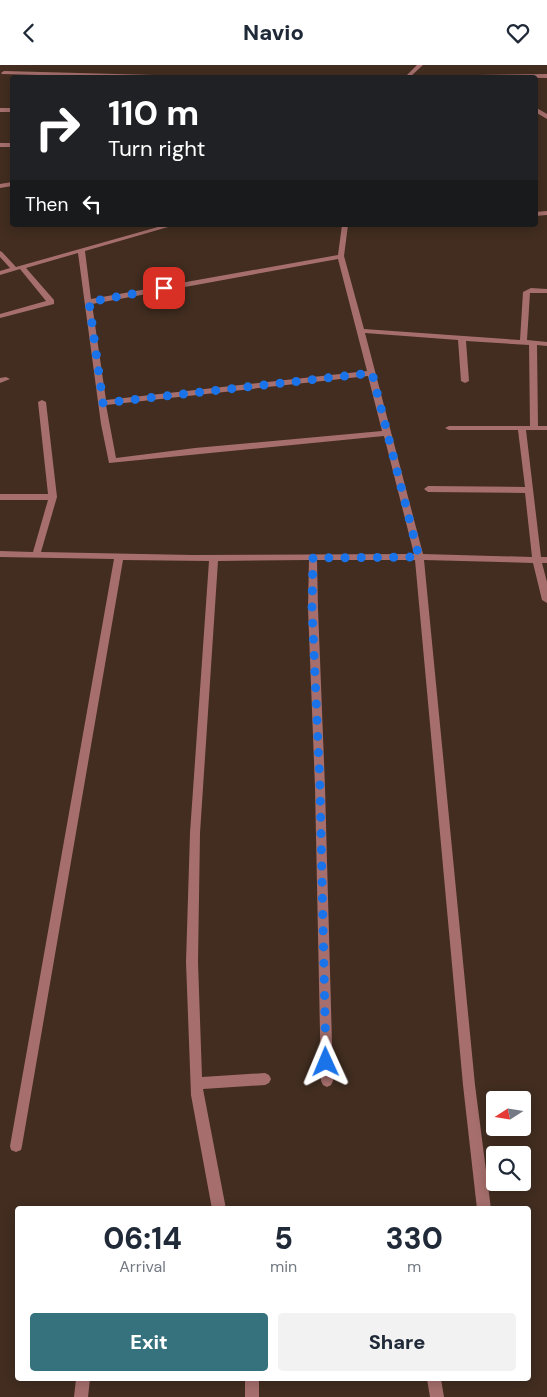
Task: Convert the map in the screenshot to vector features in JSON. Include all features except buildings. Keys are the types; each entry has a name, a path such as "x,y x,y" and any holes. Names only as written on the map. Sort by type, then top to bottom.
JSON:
{"street":[{"path":"409,75 420,65"},
{"path":"0,80 2,73 78,75"},
{"path":"524,75 543,74"},
{"path":"345,227 342,256 419,557 469,1085 484,1206"},
{"path":"0,273 82,250 145,228"},
{"path":"82,250 112,461 195,451 387,433"},
{"path":"0,253 18,268 51,302 0,317"},
{"path":"89,302 342,256"},
{"path":"523,343 527,292 531,290 547,291"},
{"path":"361,331 547,344"},
{"path":"462,338 465,381"},
{"path":"533,343 534,428"},
{"path":"103,403 372,373"},
{"path":"36,555 53,497 42,403"},
{"path":"449,428 547,429"},
{"path":"522,428 547,600"},
{"path":"428,489 530,491"},
{"path":"0,497 53,497"},
{"path":"0,554 214,558 419,557 542,560"},
{"path":"16,1146 119,556"},
{"path":"214,558 195,833 192,962 196,1083 218,1206"},
{"path":"313,558 312,608 320,787 327,1081"},
{"path":"196,1083 265,1079"},
{"path":"82,1381 82,1397"},
{"path":"252,1381 252,1397"},
{"path":"434,1381 437,1397"}],"route":[{"path":"164,288 89,302 103,403 372,373 419,557 313,558 312,608 320,787 326,1062"}]}
